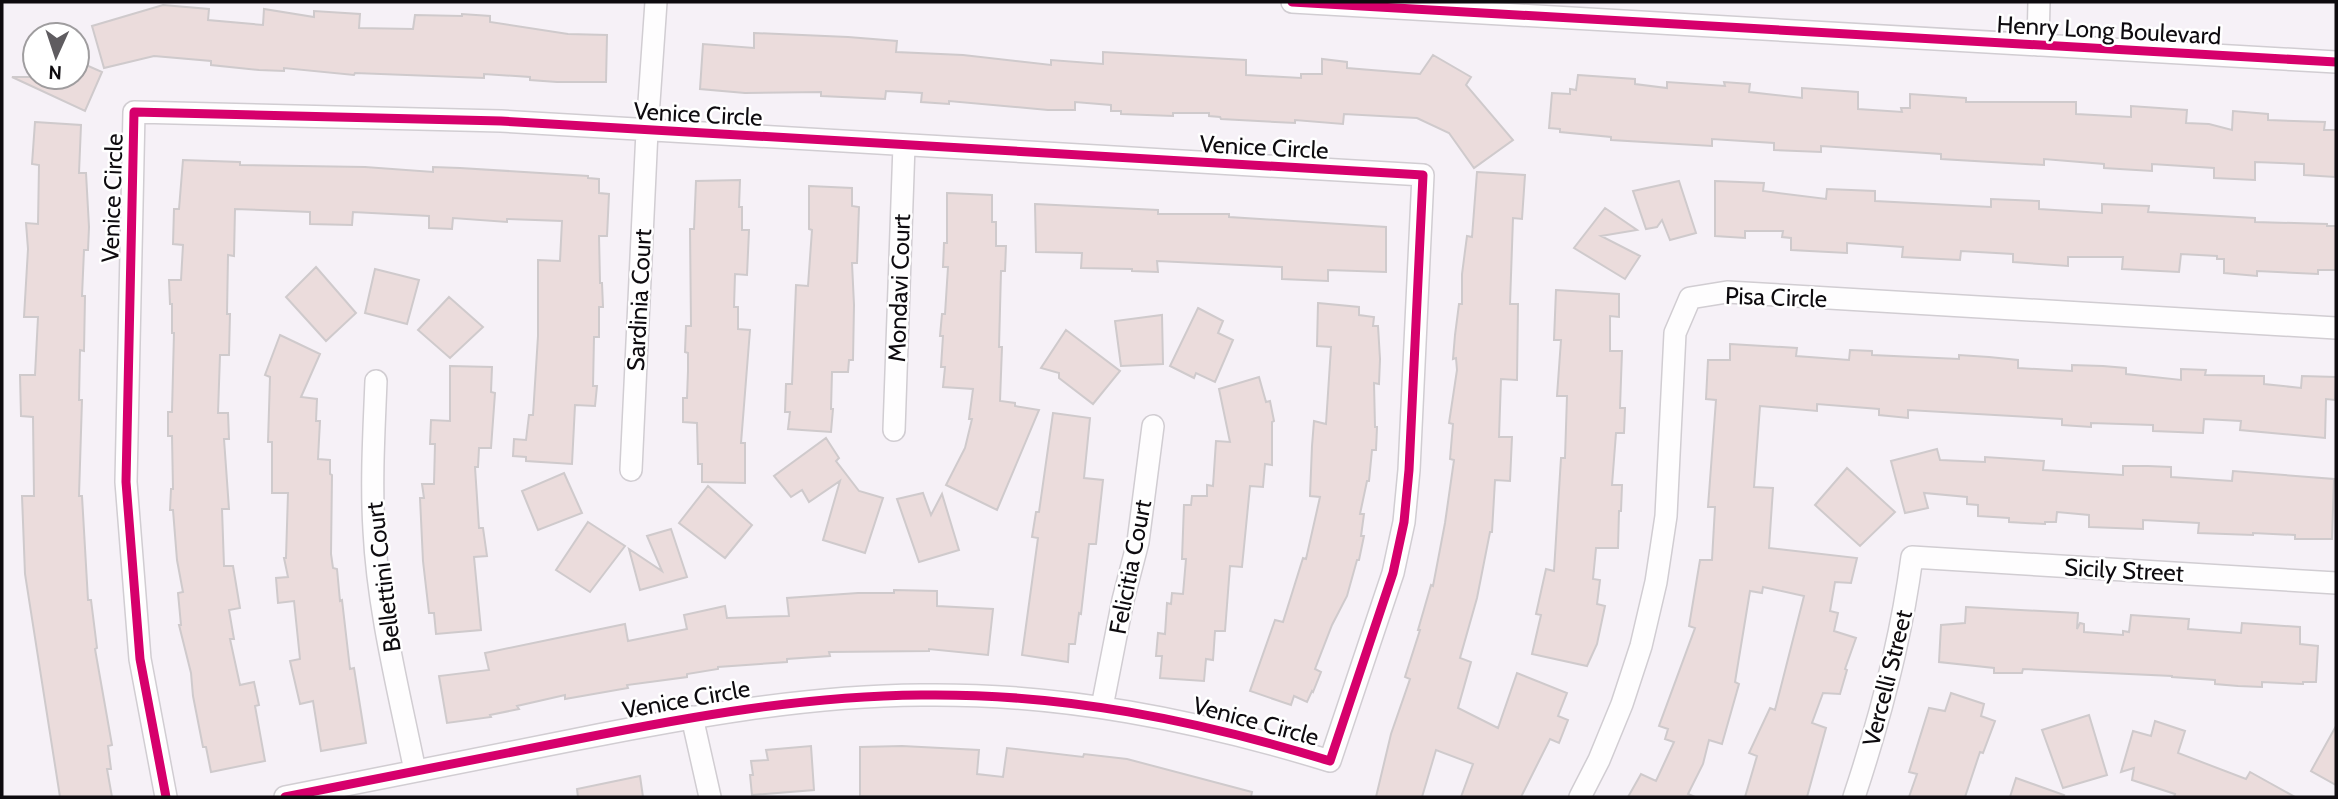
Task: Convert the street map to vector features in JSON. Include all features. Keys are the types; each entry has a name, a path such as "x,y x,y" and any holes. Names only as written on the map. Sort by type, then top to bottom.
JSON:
{"street":[{"name":"Venice Circle","path":"647,131 656,2"},
{"name":"Henry Long Boulevard","path":"1292,2 1466,7 2336,62"},
{"path":"2038,45 2039,2"},
{"name":"Venice Circle","path":"166,797 139,659 125,482 134,112 501,121 1423,175 1409,470 1404,522 1393,573 1330,761 1255,738 1175,719 1102,707 999,696 922,694 844,697 765,705 285,797"},
{"name":"Sardinia Court","path":"631,470 647,131"},
{"name":"Mondavi Court","path":"894,430 904,145"},
{"name":"Pisa Circle","path":"1580,797 1622,704 1641,646 1657,582 1666,516 1675,333 1689,298 1727,292 2336,328"},
{"name":"Bellettini Court","path":"376,381 372,469 373,531 380,594 415,771"},
{"name":"Felicitia Court","path":"1102,707 1123,600 1138,542 1153,426"},
{"name":"Sicily Street","path":"1912,557 2336,583"},
{"name":"Vercelli Street","path":"1854,797 1877,730 1895,657 1912,557"},
{"path":"692,717 710,797"}],"building":[{"path":"163,5 209,9 208,20 263,25 264,9 314,17 314,11 360,14 359,28 413,29 415,15 462,14 490,16 490,22 568,34 607,35 606,82 557,82 484,74 484,78 354,75 284,68 284,71 259,70 211,65 211,61 154,56 104,68 92,26"},
{"path":"754,33 897,41 896,52 963,55 1051,65 1051,60 1103,64 1103,52 1246,60 1246,75 1301,78 1301,74 1322,74 1322,59 1347,62 1347,68 1420,74 1433,55 1471,77 1466,85 1513,140 1474,168 1449,133 1417,118 1344,114 1343,124 1295,120 1295,123 1221,119 1209,116 1209,113 1173,113 1173,116 1121,114 1121,111 1111,111 1111,105 1075,102 1075,110 1048,110 949,101 949,104 921,102 922,93 886,91 885,99 821,96 821,92 745,93 700,89 703,44 754,48"},
{"path":"91,67 102,72 85,111 42,91 91,91"},
{"path":"1578,75 1635,79 1635,84 1667,88 1667,82 1725,86 1724,82 1750,84 1749,92 1802,98 1802,88 1858,92 1858,109 1902,112 1901,108 1910,108 1910,94 1966,98 1966,102 2076,102 2076,114 2131,117 2131,106 2187,110 2186,123 2209,124 2232,130 2233,111 2268,114 2268,120 2325,122 2324,130 2336,130 2335,177 2304,175 2304,164 2255,162 2255,180 2214,178 2214,168 2152,164 2152,171 2104,168 2104,164 2044,159 2044,165 1941,159 1941,154 1821,146 1821,152 1774,150 1774,143 1712,139 1712,146 1611,140 1611,137 1560,132 1560,129 1549,128 1552,93 1570,94 1570,89 1576,90"},
{"path":"35,122 81,125 79,173 86,173 89,227 88,250 84,250 82,296 85,296 84,351 80,350 79,400 82,400 79,496 82,496 88,600 91,600 95,649 112,745 108,746 111,769 107,769 112,797 60,797 25,574 22,496 34,496 33,417 21,416 20,375 35,375 38,317 24,317 28,249 26,223 38,224 39,165 32,164"},
{"path":"183,160 240,162 240,165 365,167 433,172 433,167 460,168 588,176 599,179 599,193 609,194 607,236 599,236 603,307 599,307 599,337 594,337 593,386 597,386 595,406 575,405 572,464 526,461 526,457 513,456 514,439 526,440 529,415 533,415 538,336 538,260 560,261 562,221 507,219 507,222 453,218 452,229 429,228 429,216 353,212 352,225 310,224 310,212 235,209 234,256 228,255 229,355 220,355 218,413 228,413 229,439 224,439 229,509 222,509 224,566 233,566 240,608 229,610 234,639 230,639 240,685 254,682 259,705 255,706 265,761 211,772 206,747 203,747 191,673 179,625 178,593 183,592 173,510 170,510 173,489 172,436 168,436 168,412 172,412 174,333 169,280 181,280 183,245 173,244 174,209 179,209"},
{"path":"1477,172 1525,175 1522,219 1513,218 1510,304 1518,304 1517,380 1501,379 1499,437 1512,437 1510,481 1495,480 1492,532 1460,658 1471,662 1458,708 1498,728 1517,673 1567,693 1558,716 1568,720 1559,743 1550,739 1521,797 1461,797 1473,764 1436,750 1422,797 1376,797 1391,734 1410,679 1405,677 1431,585 1433,586 1445,523 1454,460 1450,459 1453,424 1449,423 1457,370 1456,358 1453,359 1455,335 1459,304 1462,304 1462,274 1467,236 1472,237"},
{"path":"740,180 742,230 749,230 747,275 735,274 734,307 738,307 738,329 750,330 741,443 745,443 745,483 702,482 702,464 698,464 697,423 683,422 683,398 687,398 688,371 688,353 685,352 686,326 691,326 690,229 694,229 696,181"},
{"path":"1679,181 1696,233 1670,240 1662,220 1657,227 1646,229 1633,191"},
{"path":"1715,181 1764,183 1763,191 1826,199 1827,189 1875,191 1875,201 1991,207 1991,199 2039,201 2039,209 2102,213 2102,204 2149,206 2148,212 2255,218 2255,222 2327,224 2336,226 2336,270 2318,270 2318,274 2257,271 2257,276 2224,273 2224,259 2217,259 2217,256 2181,254 2179,272 2122,269 2123,257 2068,257 2068,266 2013,262 2013,254 1961,251 1960,260 1902,257 1903,247 1847,243 1847,253 1791,250 1791,238 1782,237 1783,231 1745,231 1745,238 1715,236"},
{"path":"809,186 852,188 852,206 859,207 857,263 852,263 853,360 849,360 848,372 832,372 831,432 788,429 790,412 785,412 786,384 792,384 796,285 808,286 812,230 809,229"},
{"path":"947,193 992,195 992,222 996,222 996,246 1006,246 1005,271 1001,271 1000,401 1039,410 997,510 946,485 965,448 972,419 969,419 973,389 943,387 945,367 941,367 943,336 940,336 942,314 945,314 948,267 943,267 944,243 947,243"},
{"path":"1035,204 1158,210 1158,214 1229,214 1229,217 1386,227 1386,272 1328,270 1328,281 1282,279 1282,267 1157,261 1158,272 1081,268 1082,253 1036,252"},
{"path":"1605,208 1637,230 1601,236 1640,256 1625,279 1574,248"},
{"path":"316,267 356,313 326,341 286,297"},
{"path":"375,269 419,280 407,324 365,313"},
{"path":"1556,290 1619,294 1619,317 1610,316 1610,351 1622,351 1620,408 1625,408 1624,433 1616,433 1612,485 1622,485 1618,548 1596,548 1593,579 1600,580 1597,604 1605,606 1597,644 1587,666 1532,654 1541,615 1536,614 1546,569 1554,571 1561,458 1565,458 1567,396 1557,396 1561,340 1554,340"},
{"path":"449,297 483,327 450,358 418,330"},
{"path":"1318,303 1359,307 1359,315 1374,317 1373,326 1378,326 1379,384 1374,383 1376,450 1372,450 1369,481 1360,514 1364,514 1361,536 1364,536 1347,596 1315,669 1321,672 1313,692 1307,702 1294,696 1291,705 1250,691 1275,620 1283,622 1303,558 1306,559 1320,497 1310,496 1312,446 1314,421 1326,424 1331,347 1317,346"},
{"path":"1198,308 1223,321 1218,333 1233,340 1215,382 1196,373 1194,378 1170,366"},
{"path":"1162,315 1163,364 1121,366 1115,321"},
{"path":"1066,330 1120,371 1093,404 1059,378 1059,373 1041,368"},
{"path":"280,335 320,354 301,397 317,399 316,421 320,421 318,459 330,460 331,554 333,568 337,569 350,669 354,668 366,743 321,751 313,701 300,704 290,661 300,659 294,601 278,603 276,578 288,577 284,558 288,493 272,493 272,442 268,442 270,377 265,375"},
{"path":"1730,344 1797,348 1796,356 1849,360 1850,350 1872,351 1872,355 1959,359 1959,355 2018,360 2018,368 2072,371 2072,365 2103,366 2126,368 2126,374 2181,380 2181,369 2206,370 2205,375 2264,376 2264,384 2301,388 2302,376 2336,377 2335,400 2326,399 2325,438 2240,430 2241,421 2204,419 2203,433 2153,431 2153,425 2091,423 2091,427 2062,425 2062,419 1908,410 1908,418 1879,415 1879,409 1817,404 1817,411 1760,406 1754,487 1773,488 1769,548 1857,558 1851,583 1835,582 1830,611 1838,613 1834,631 1856,638 1840,694 1823,693 1812,723 1826,728 1807,797 1745,797 1757,756 1749,753 1770,708 1775,710 1804,596 1763,587 1762,593 1750,591 1735,682 1739,684 1722,744 1709,740 1703,764 1688,794 1695,797 1628,797 1641,774 1656,781 1674,742 1665,739 1668,729 1659,726 1695,628 1689,626 1700,560 1712,560 1715,507 1708,507 1716,400 1706,399 1708,360 1730,360"},
{"path":"450,366 492,367 491,392 495,393 491,448 479,448 478,467 475,467 479,528 483,528 487,556 474,557 481,630 436,634 434,613 429,613 420,498 424,498 422,484 434,484 435,444 430,444 431,420 450,421"},
{"path":"1259,377 1266,402 1270,401 1274,421 1272,465 1265,464 1263,487 1250,486 1242,567 1230,566 1225,631 1215,631 1213,660 1206,659 1204,681 1160,678 1162,656 1156,656 1158,633 1165,634 1167,603 1171,604 1172,593 1183,594 1186,559 1182,559 1184,505 1191,505 1192,496 1207,496 1207,485 1213,486 1216,441 1230,442 1219,389"},
{"path":"1053,413 1090,418 1084,478 1103,480 1096,544 1089,544 1081,614 1079,613 1075,644 1069,644 1068,662 1022,655 1038,538 1032,537 1036,512 1039,512"},
{"path":"826,438 839,458 836,461 859,491 883,498 865,553 823,540 840,481 809,502 802,490 791,497 774,476"},
{"path":"1937,449 1940,460 1985,462 1985,457 2044,461 2043,470 2123,475 2123,466 2148,466 2171,467 2171,477 2232,481 2233,471 2334,479 2332,539 2295,539 2295,535 2253,533 2198,533 2199,523 2143,520 2143,529 2089,527 2089,515 2057,512 2056,522 2009,522 2009,518 1978,516 1978,505 1967,504 1967,497 1924,493 1928,508 1905,513 1891,461"},
{"path":"1847,468 1895,512 1860,546 1815,505"},
{"path":"564,473 582,513 538,530 522,491"},
{"path":"708,486 752,525 725,558 679,523"},
{"path":"923,493 931,515 942,494 959,550 919,562 897,499"},
{"path":"588,522 625,546 590,592 556,570"},
{"path":"671,529 687,577 640,590 629,549 662,571 647,536"},
{"path":"894,590 937,591 937,606 993,609 988,655 929,649 829,652 830,656 718,667 687,674 687,677 627,685 628,688 565,699 565,695 517,706 519,709 490,715 491,717 447,723 439,676 489,670 485,653 625,624 628,641 687,629 684,615 725,606 727,618 789,616 787,598 894,593"},
{"path":"1966,607 2078,613 2077,629 2080,623 2084,624 2084,632 2123,635 2123,631 2129,632 2131,615 2189,619 2188,629 2241,633 2242,623 2300,627 2300,644 2318,646 2316,682 2262,682 2262,687 2238,686 2215,684 2215,680 2172,676 2023,669 2022,673 1994,673 1994,668 1939,662 1941,625 1965,623"},
{"path":"1951,693 1984,704 1981,716 1995,721 1983,753 1980,752 1965,797 1909,797 1917,774 1909,772 1929,708 1945,711"},
{"path":"2089,715 2107,775 2063,788 2042,730"},
{"path":"2155,721 2185,731 2178,753 2246,779 2250,772 2295,797 2174,797 2175,794 2132,780 2134,768 2121,772 2133,731 2151,736"},
{"path":"2336,726 2336,785 2311,771"},
{"path":"811,746 814,790 752,795 751,761 768,760 766,750"},
{"path":"860,747 979,750 977,774 1003,777 1007,748 1127,759 1252,792 1251,797 860,796"},
{"path":"640,776 643,797 578,797 577,789"},
{"path":"2016,778 2064,795 2010,797"}],"cycle path":[{"path":"1292,2 2336,62"},
{"path":"166,797 140,659 126,482 134,112 501,121 1423,175 1409,470 1404,522 1393,573 1330,761 1230,733 1077,704 973,696 877,696 703,716 285,797"}]}
